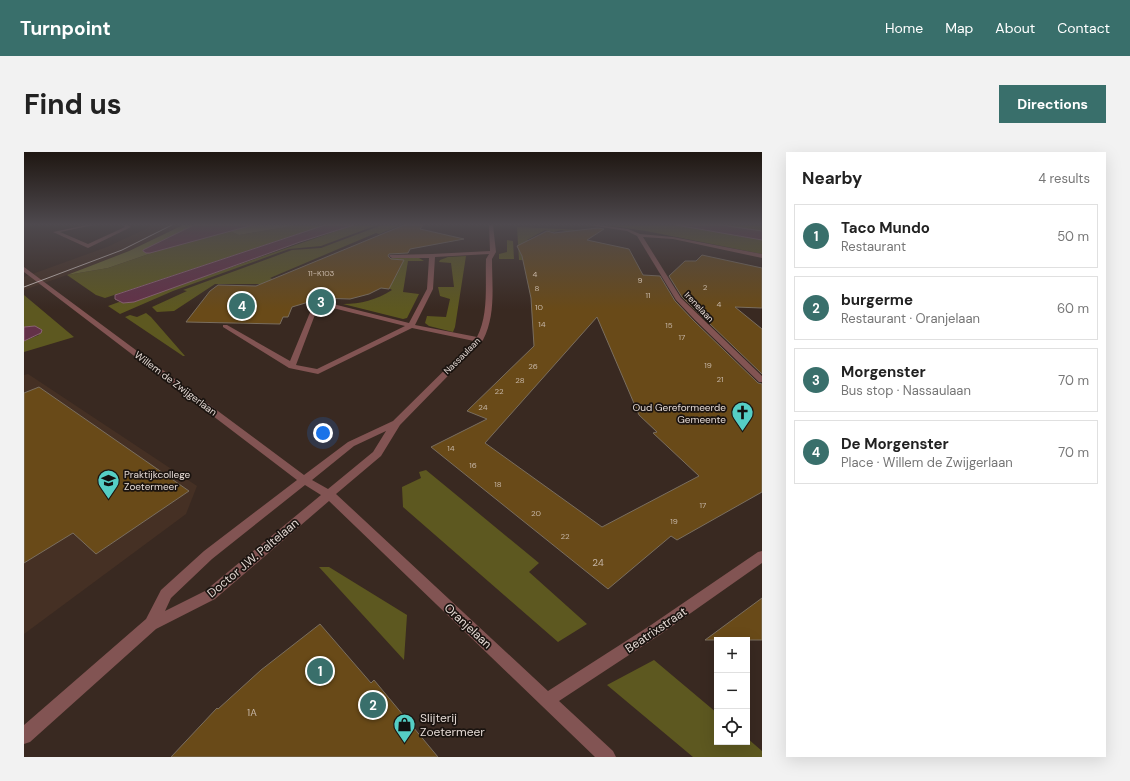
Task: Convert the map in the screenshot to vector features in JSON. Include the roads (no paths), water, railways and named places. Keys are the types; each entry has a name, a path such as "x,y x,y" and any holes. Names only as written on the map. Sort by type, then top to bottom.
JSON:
{"street":[{"path":"392,256 432,256 474,253"},
{"name":"Nassaulaan","path":"330,495 377,454 396,423 479,340 484,333 489,259 492,253"},
{"name":"Irenelaan","path":"650,253 678,299 697,319 762,380"},
{"path":"748,253 762,256"},
{"path":"225,326 292,366 318,372 411,326 430,289 432,256"},
{"name":"Willem de Zwijgerlaan","path":"25,270 304,480 330,495"},
{"path":"292,366 313,311 333,306 411,326 479,340"},
{"name":"Nassaulaan","path":"304,480 351,444 396,423"},
{"name":"Doctor J.W. Paltelaan","path":"151,624 166,594 208,554 304,480"},
{"name":"Doctor J.W. Paltelaan","path":"24,736 151,624 210,595 278,536 330,495"},
{"name":"Oranjelaan","path":"330,495 607,757"},
{"name":"Beatrixstraat","path":"547,700 582,679 703,598 762,556"}],"tram line":[{"path":"24,287 113,253"}],"place":[{"name":"Morgenster","path":"321,302"},
{"name":"De Morgenster","path":"242,306"},
{"name":"Oud Gereformeerde Gemeente","path":"742,432"},
{"name":"Praktijkcollege Zoetermeer","path":"108,500"},
{"name":"Taco Mundo","path":"320,671"},
{"name":"burgerme","path":"373,705"},
{"name":"Slijterij Zoetermeer","path":"404,744"}]}
